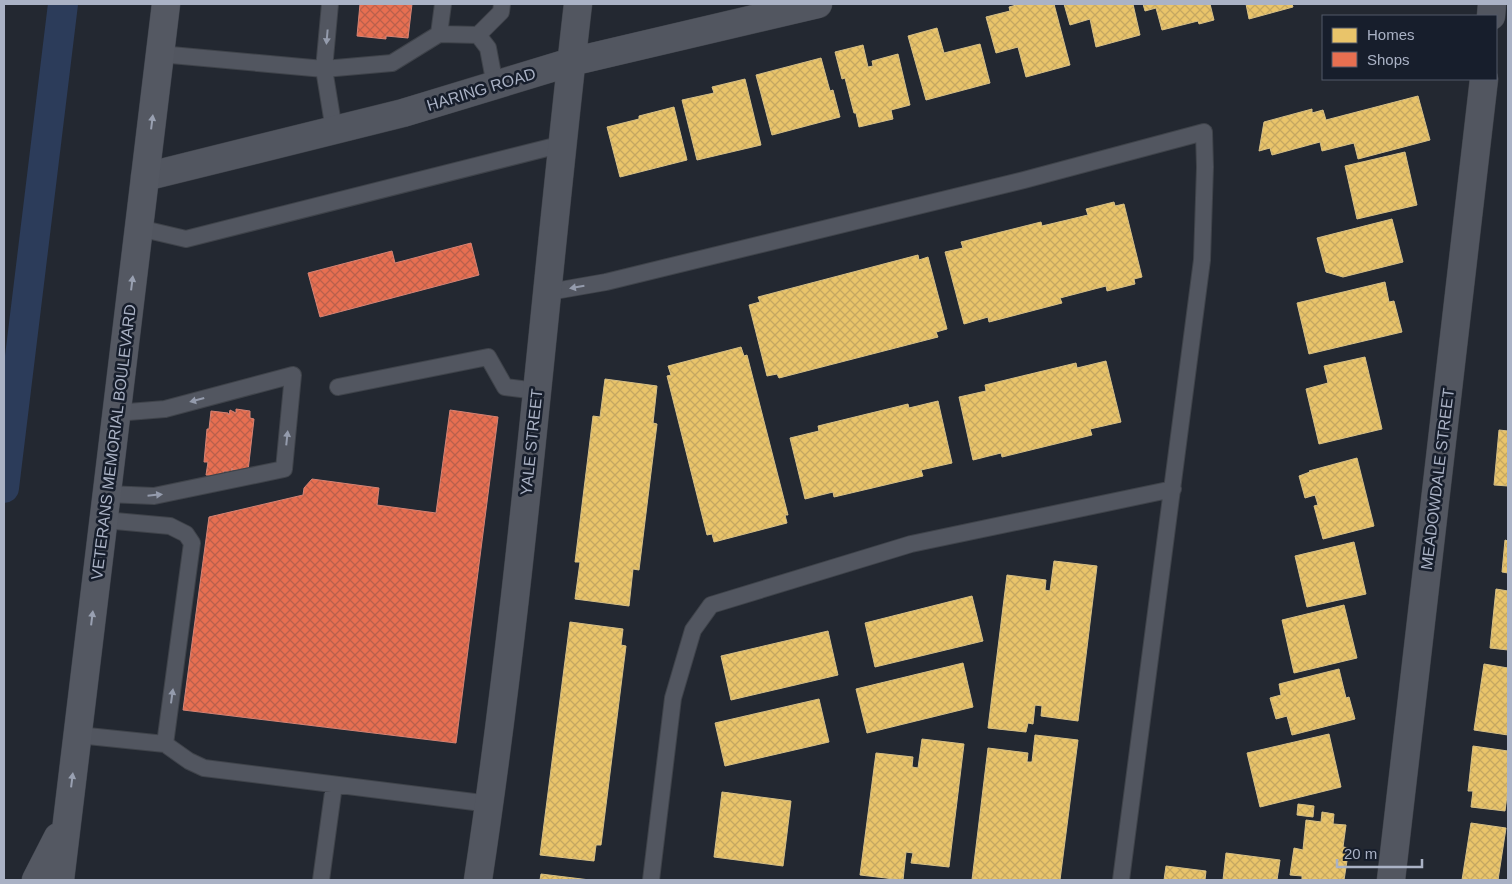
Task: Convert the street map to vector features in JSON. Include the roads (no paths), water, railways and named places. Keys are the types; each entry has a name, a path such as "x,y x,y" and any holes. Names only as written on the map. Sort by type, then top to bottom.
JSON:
{"main road":[{"path":"154,4 162,43"},
{"name":"VETERANS MEMORIAL BOULEVARD","path":"60,880 166,4"},
{"path":"36,880 68,817"}],"street":[{"name":"YALE STREET","path":"478,880 490,804 548,292 578,4"},
{"name":"HARING ROAD","path":"145,178 403,112 572,62 818,4"},
{"name":"MEADOWDALE STREET","path":"1391,880 1484,80"}],"lane":[{"path":"330,4 324,69 334,130"},
{"path":"439,34 444,4"},
{"path":"162,43 324,69 392,63 439,34 478,35 501,12 502,4"},
{"path":"478,35 488,48 495,85"},
{"path":"548,292 606,282 1024,180 1204,132 1205,167 1202,260 1121,880"},
{"path":"139,228 186,239 563,144"},
{"path":"338,386 488,357 505,388 537,391"},
{"path":"105,507 284,469 293,375 165,409 116,413"},
{"path":"651,880 673,698 693,630 711,605 911,544 1173,489"},
{"path":"105,507 170,526 186,534 192,543 166,744"},
{"path":"78,735 166,744 189,761 204,768 490,804"},
{"path":"321,880 334,784"}],"waterway":[{"path":"4,488 63,4"}]}
